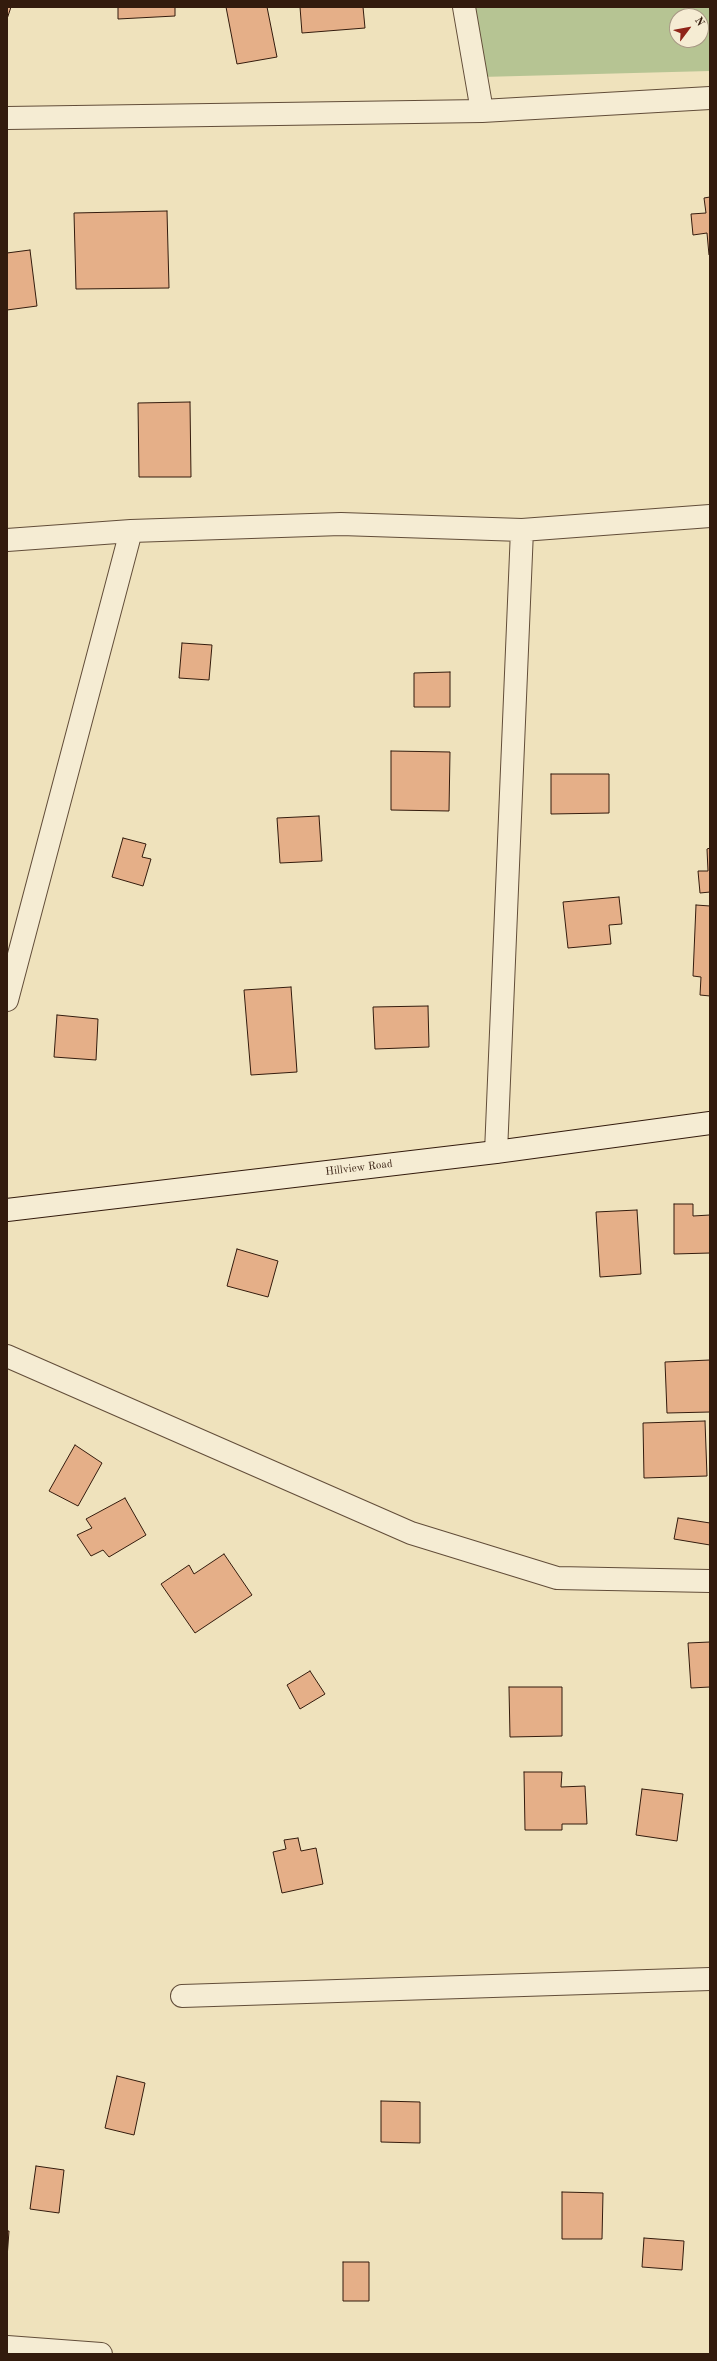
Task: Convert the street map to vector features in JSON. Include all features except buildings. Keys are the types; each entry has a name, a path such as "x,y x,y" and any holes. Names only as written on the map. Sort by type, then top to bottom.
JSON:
{"street":[{"path":"464,7 482,111"},
{"path":"7,118 482,111 710,98"},
{"path":"7,540 131,531 341,524 522,530 710,516"},
{"path":"496,1152 522,530"},
{"path":"7,1000 131,531"},
{"name":"Hillview Road","path":"7,1210 496,1152 710,1123"},
{"path":"7,1356 411,1533 557,1578 710,1581"},
{"path":"182,1996 710,1979"},
{"path":"7,2347 101,2354"}],"green space":[{"path":"467,7 710,7 710,71 481,77"}]}
